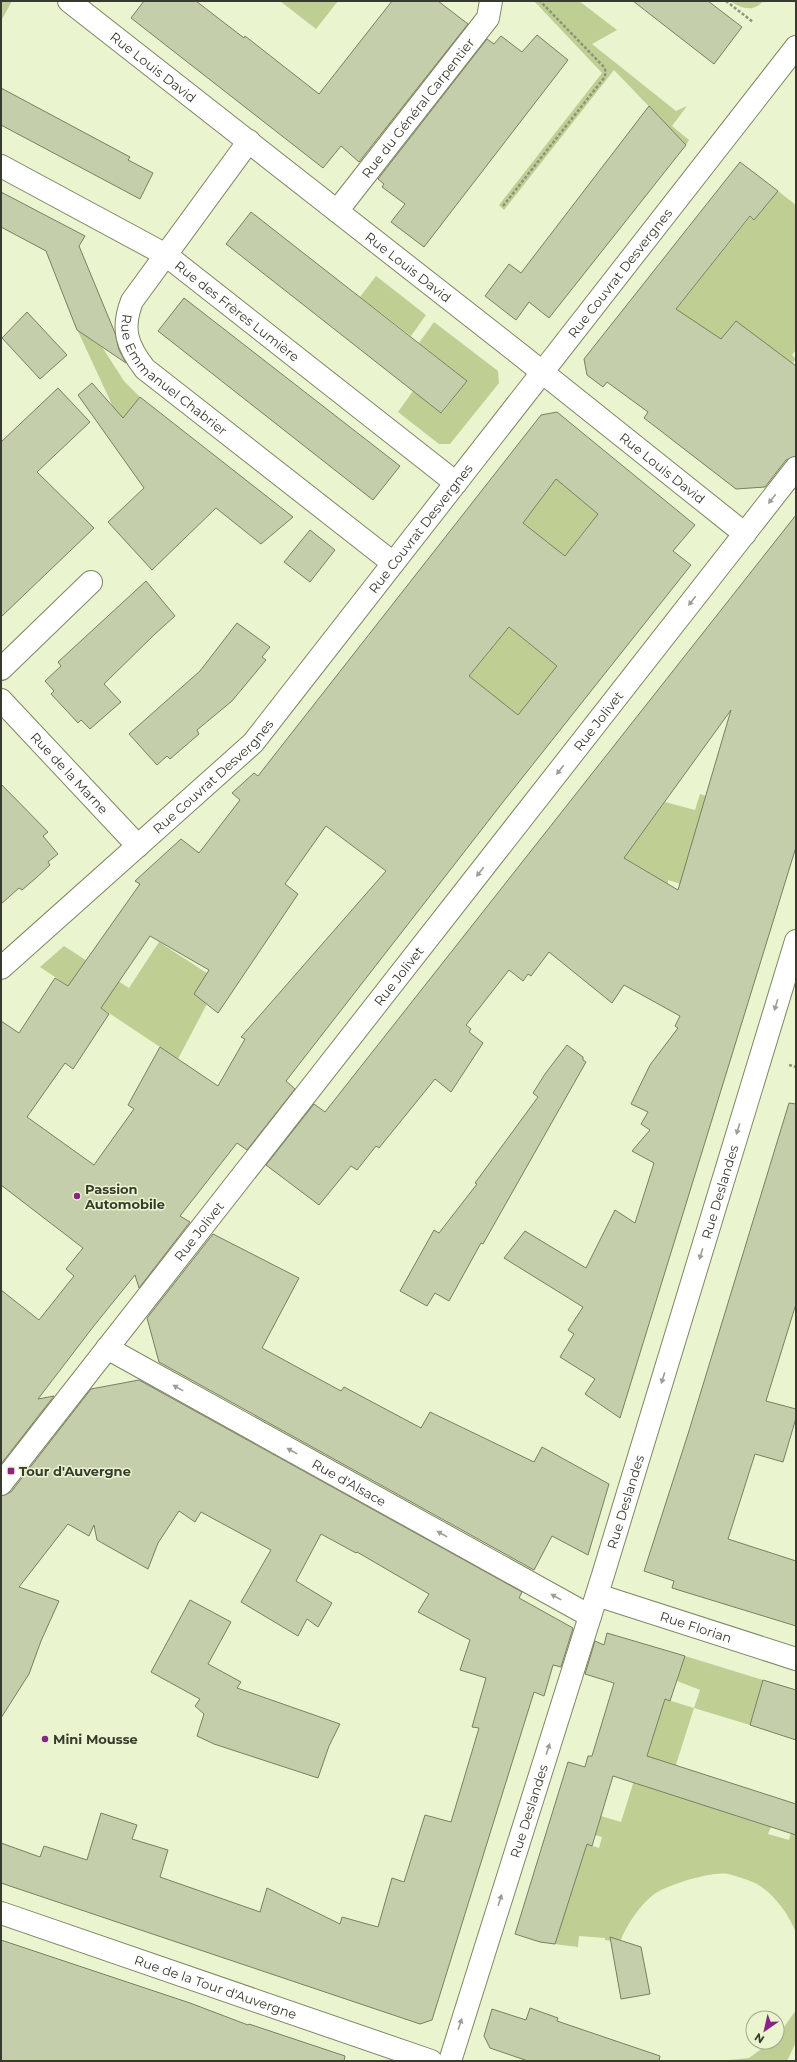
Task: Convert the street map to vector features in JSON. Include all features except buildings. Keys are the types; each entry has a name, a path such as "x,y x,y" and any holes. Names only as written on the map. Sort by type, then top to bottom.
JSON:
{"street":[{"name":"Rue du Général Carpentier","path":"337,211 488,18 491,1"},
{"name":"Rue Louis David","path":"80,4 249,141 745,534"},
{"name":"Rue Couvrat Desvergnes","path":"1,968 253,743 796,47"},
{"name":"Rue Emmanuel Chabrier","path":"249,141 132,301 127,314 128,342 136,358 145,369 393,563"},
{"name":"Rue des Frères Lumière","path":"1,166 166,254 456,483"},
{"name":"Rue Jolivet","path":"1,1484 796,468"},
{"path":"1,669 92,582"},
{"name":"Rue de la Marne","path":"1,700 138,846"},
{"name":"Rue Deslandes","path":"450,2061 790,984 796,941"},
{"name":"Rue d'Alsace","path":"107,1348 590,1616"},
{"name":"Rue Florian","path":"597,1595 796,1659"},
{"name":"Rue de la Tour d'Auvergne","path":"1,1913 430,2061"}],"path":[{"path":"503,206 604,78 606,72 604,67 540,1"},
{"path":"726,1 753,22"}],"green space":[{"path":"1,1 12,1 1,21"},
{"path":"280,1 338,1 316,29"},
{"path":"534,1 579,1 617,30 592,44 676,111 687,106 672,126 689,140 686,145 614,70 504,210 499,205 602,73"},
{"path":"730,1 763,1 755,7 747,8 738,6"},
{"path":"778,191 796,205 796,350 792,355 796,359 786,372 792,377 781,392 769,382 736,424 742,430 710,469 676,443 707,403 694,392 707,376 712,380 720,371 715,366 718,362 728,371 756,337 735,322 729,330 738,337 728,349 718,342 684,385 658,364 668,354 675,350 684,350 689,352 698,336 682,324 681,320 684,315 676,309 750,217 754,220"},
{"path":"376,276 426,315 411,336 360,297"},
{"path":"434,322 498,371 499,383 450,444 439,444 398,412 413,391 442,413 467,381 419,343"},
{"path":"99,326 90,339 102,347 124,381 140,397 120,422 76,327"},
{"path":"547,469 587,502 586,504 598,514 577,540 607,595 565,556 523,523"},
{"path":"509,627 557,666 518,715 502,702 494,711 451,699"},
{"path":"700,794 745,808 721,896 668,880 668,884 613,851 641,834 665,802 695,810"},
{"path":"159,942 219,981 178,1059 40,967 64,946 129,988"},
{"path":"685,1656 763,1680 750,1725 694,1708 700,1690 677,1681"},
{"path":"665,1699 694,1708 667,1793 771,1827 768,1834 789,1840 791,1833 796,1835 796,1933 780,1905 763,1888 742,1878 728,1874 721,1874 678,1883 653,1895 634,1917 620,1942 605,1940 605,1938 579,1936 578,1947 554,1944 587,1844 599,1848 602,1837 595,1835 601,1816 621,1822 642,1755 647,1756"},
{"path":"796,2010 796,2042 787,2061 730,2060 749,2058 760,2050 785,2050 785,2026"}],"place":[{"name":"Passion Automobile","path":"77,1196"},
{"name":"Tour d'Auvergne","path":"11,1471"},
{"name":"Mini Mousse","path":"45,1739"}]}
